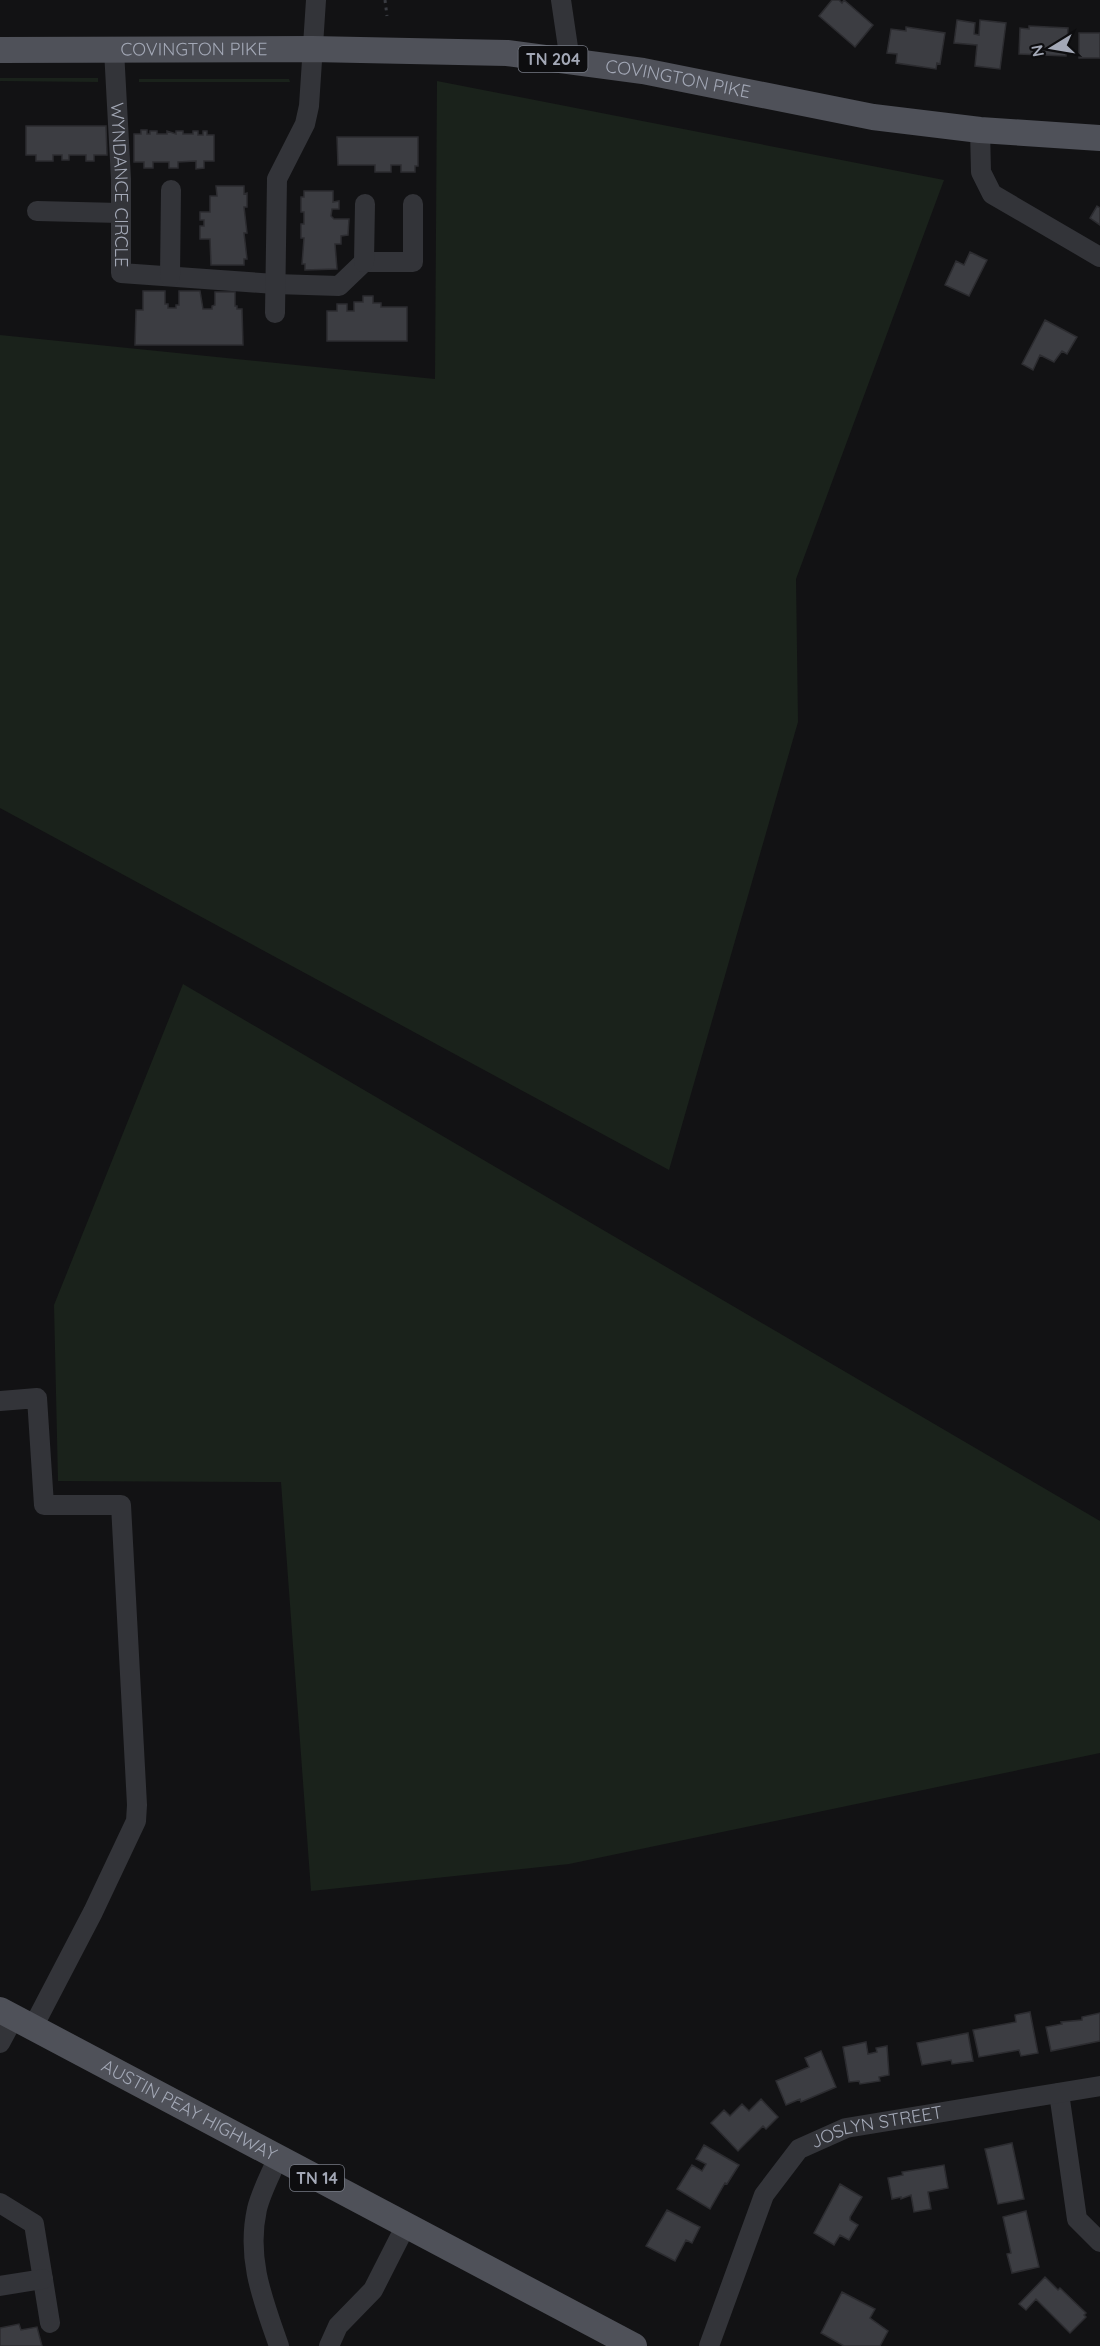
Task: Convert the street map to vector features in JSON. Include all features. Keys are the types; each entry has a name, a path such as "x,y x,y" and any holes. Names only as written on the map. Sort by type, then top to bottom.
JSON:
{"main road":[{"name":"COVINGTON PIKE","path":"0,50 312,49 507,53 643,71 873,117 980,129 1100,138"},
{"name":"AUSTIN PEAY HIGHWAY","path":"16,2018 634,2346"}],"street":[{"path":"275,313 277,179 304,124 309,106 316,0"},
{"path":"561,0 570,61"},
{"name":"WYNDANCE CIRCLE","path":"114,50 121,179 122,273 275,284 339,286 364,262"},
{"path":"980,129 981,172 992,194 1100,257"},
{"path":"170,276 171,190"},
{"path":"365,204 364,262 413,262 413,204"},
{"path":"37,212 120,213"},
{"path":"0,1401 37,1398 44,1505 121,1505 137,1804 136,1821 93,1912 0,2043"},
{"name":"JOSLYN STREET","path":"709,2346 764,2195 799,2149 846,2128 1100,2086"},
{"path":"1059,2092 1077,2218 1100,2242"},
{"path":"278,2157 257,2207 252,2238 254,2271 279,2346"},
{"path":"0,2203 34,2223 50,2323"},
{"path":"329,2346 338,2326 373,2290 406,2225"},
{"path":"0,2286 43,2279"}],"path":[{"path":"385,0 387,16"}],"shaded area":[{"path":"0,78 98,78 98,82 0,81"},
{"path":"139,79 289,79 290,82 139,82"},
{"path":"437,81 944,180 796,579 798,722 669,1170 0,808 0,335 435,379"},
{"path":"183,984 1100,1521 1100,1753 569,1864 311,1891 281,1482 58,1481 54,1305"}],"building":[{"path":"832,0 839,0 842,3 844,0 873,25 855,47 819,16"},
{"path":"957,20 975,23 974,34 979,35 980,20 1006,23 1000,69 975,66 977,45 954,43"},
{"path":"1029,26 1068,28 1066,56 1019,54 1020,28 1029,29"},
{"path":"906,27 945,33 940,64 937,63 936,69 896,63 897,54 887,53 891,29 906,31"},
{"path":"1079,33 1100,33 1100,58 1079,58"},
{"path":"26,126 106,126 107,155 94,155 94,161 86,161 86,155 69,155 69,160 62,160 62,155 53,155 53,161 36,161 36,155 26,155"},
{"path":"141,130 147,130 147,134 150,134 150,131 157,131 157,134 167,134 167,131 176,134 176,131 183,131 183,134 193,134 193,131 198,131 198,135 203,135 203,131 207,131 207,135 214,135 214,161 204,161 204,168 196,169 196,161 178,162 178,168 169,168 169,162 153,162 153,168 144,168 144,162 134,162 134,134 141,134"},
{"path":"337,137 418,137 418,166 415,166 415,172 401,172 401,165 391,165 391,172 375,172 375,165 338,165"},
{"path":"216,186 244,186 244,194 247,193 247,207 244,207 247,233 244,233 247,259 244,259 244,265 211,265 210,239 200,239 200,226 204,226 204,220 200,220 200,212 210,212 210,196 217,196"},
{"path":"304,191 333,191 333,202 339,201 339,209 332,209 331,216 334,219 349,219 348,235 341,236 341,244 335,244 337,269 305,270 305,264 302,264 304,238 301,238 301,224 304,224 304,212 301,212 301,197 304,197"},
{"path":"1097,206 1100,208 1100,225 1090,218"},
{"path":"970,252 987,260 969,296 945,285 956,261 964,265"},
{"path":"143,291 165,291 165,304 168,304 168,308 176,308 176,305 179,305 179,291 200,291 203,309 212,309 215,305 215,292 235,292 235,306 237,309 242,309 243,345 135,345 136,310 143,310"},
{"path":"363,296 373,296 373,303 381,303 381,307 407,307 407,341 327,341 327,311 337,311 337,304 347,304 347,311 354,311 354,302 363,302"},
{"path":"1045,320 1077,337 1067,354 1062,351 1054,362 1040,355 1033,370 1022,364"},
{"path":"1030,2012 1038,2053 1021,2056 1019,2050 979,2057 973,2030 1016,2022 1015,2015"},
{"path":"1100,2013 1100,2041 1051,2051 1046,2027 1062,2024 1061,2022 1082,2020 1082,2017"},
{"path":"968,2033 973,2061 952,2064 951,2060 922,2065 917,2043"},
{"path":"866,2042 868,2054 877,2052 876,2048 887,2046 889,2075 879,2077 880,2081 860,2084 859,2081 849,2082 843,2047"},
{"path":"821,2051 836,2087 801,2102 800,2099 786,2105 776,2081 809,2067 805,2058"},
{"path":"761,2099 778,2117 766,2129 763,2126 738,2151 711,2123 724,2110 730,2116 742,2104 749,2111"},
{"path":"1012,2143 1024,2199 998,2204 985,2149"},
{"path":"704,2145 739,2165 710,2209 677,2189 692,2165 702,2171 706,2164 696,2159"},
{"path":"944,2165 948,2188 928,2192 931,2209 914,2212 911,2195 901,2199 901,2197 892,2199 888,2178 903,2175 902,2172"},
{"path":"840,2184 862,2197 850,2217 850,2220 858,2225 849,2240 840,2235 834,2245 814,2233"},
{"path":"667,2210 700,2227 692,2243 686,2240 675,2261 646,2246"},
{"path":"1026,2211 1039,2267 1012,2273 1007,2254 1011,2253 1003,2217"},
{"path":"1045,2277 1086,2313 1084,2315 1086,2317 1070,2333 1036,2299 1026,2310 1019,2304"},
{"path":"842,2292 875,2309 870,2318 888,2331 880,2346 844,2346 821,2333"},
{"path":"19,2324 21,2330 37,2327 42,2346 0,2346 0,2328"}]}
